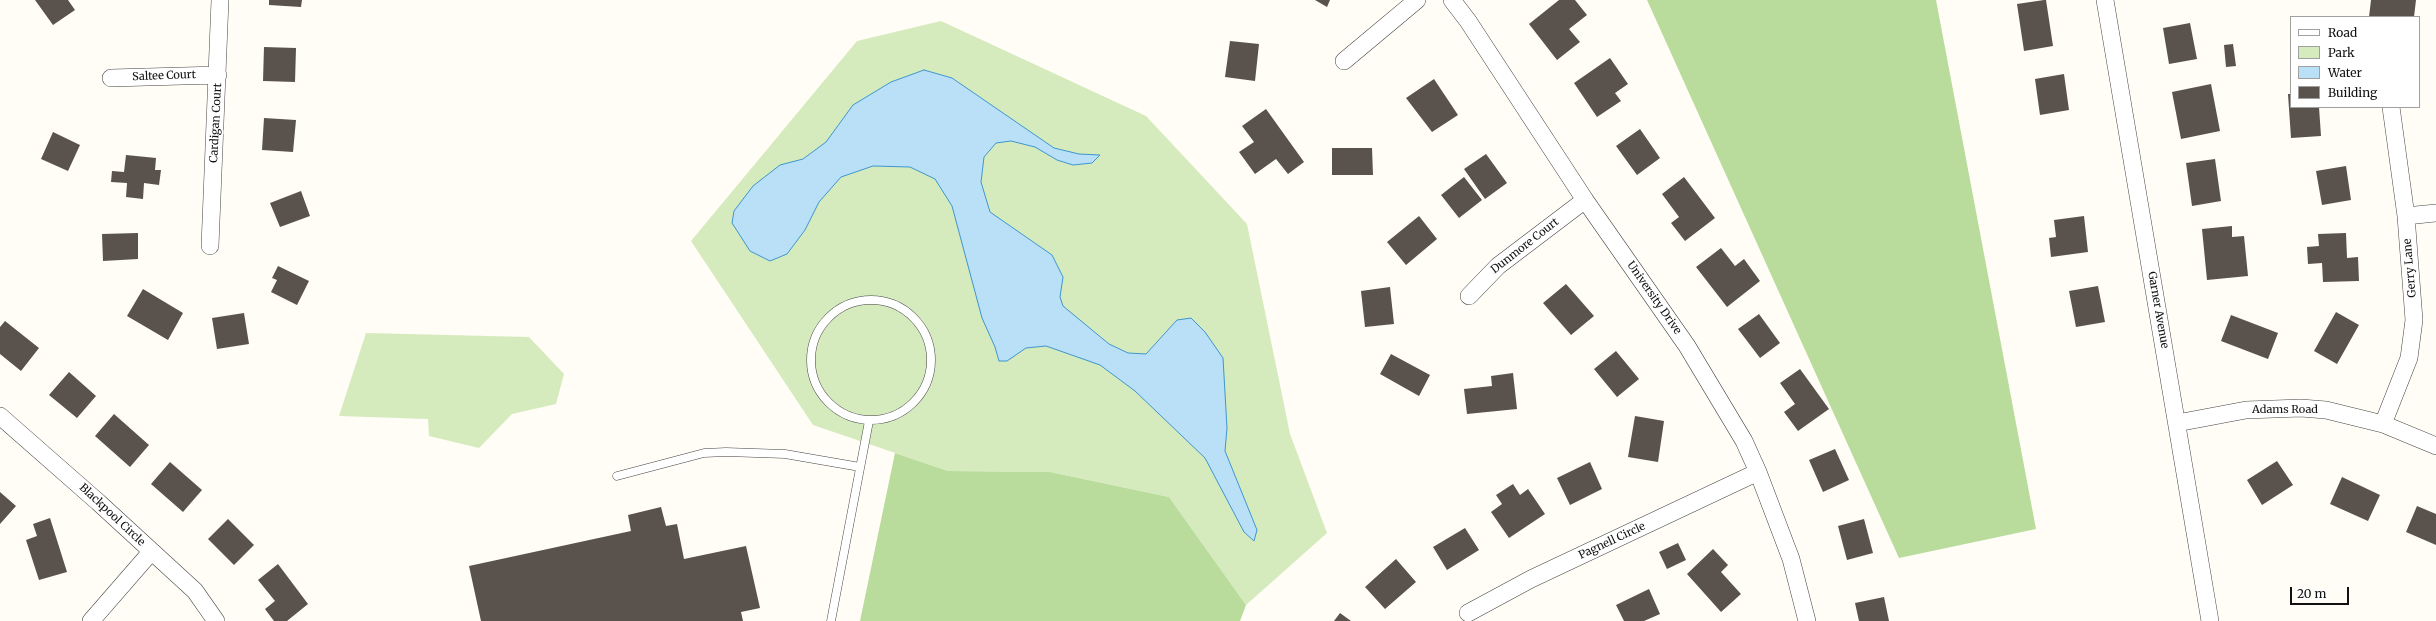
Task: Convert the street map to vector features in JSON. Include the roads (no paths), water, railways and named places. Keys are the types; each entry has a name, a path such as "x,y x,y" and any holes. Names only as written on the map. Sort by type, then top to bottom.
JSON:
{"street":[{"name":"Cardigan Court","path":"210,246 220,0"},
{"path":"1344,61 1417,0"},
{"name":"University Drive","path":"1452,0 1468,21 1585,200 1687,346 1744,442 1758,472 1791,559 1807,621"},
{"name":"Garner Avenue","path":"2105,0 2210,621"},
{"name":"Saltee Court","path":"110,78 218,75"},
{"name":"Gerry Lane","path":"2383,424 2403,377 2413,340 2414,320 2406,216 2391,108"},
{"name":"Dunmore Court","path":"1469,296 1498,266 1585,200"},
{"path":"2406,216 2436,213"},
{"name":"Adams Road","path":"2177,423 2246,410 2301,408 2326,410 2383,424 2436,446"},
{"name":"Blackpool Circle","path":"0,416 98,502 195,591 216,621"},
{"name":"Pagnell Circle","path":"1465,618 1531,579 1758,472"},
{"path":"91,621 151,552"}],"lane":[{"path":"874,300 887,302 910,315 926,337 931,363 924,389 916,400 894,416 869,421 854,418 830,406 815,384 810,358 818,332 835,311 860,301 874,300"},
{"path":"831,621 869,421"},
{"path":"618,476 704,453 726,452 785,454 860,467"}],"water":[{"path":"924,70 952,78 1054,148 1079,154 1100,155 1092,163 1073,165 1057,160 1035,147 1011,141 996,143 984,157 981,182 990,212 1052,255 1063,277 1060,297 1063,306 1109,344 1128,353 1146,354 1177,320 1191,318 1205,332 1223,358 1227,428 1225,451 1257,530 1254,541 1244,532 1205,458 1135,391 1100,365 1046,346 1026,348 1007,361 999,361 995,347 982,318 952,206 935,179 910,167 873,166 841,177 819,202 805,230 787,254 770,261 750,251 732,223 734,211 753,186 780,165 803,159 826,142 853,105 891,82"}]}
